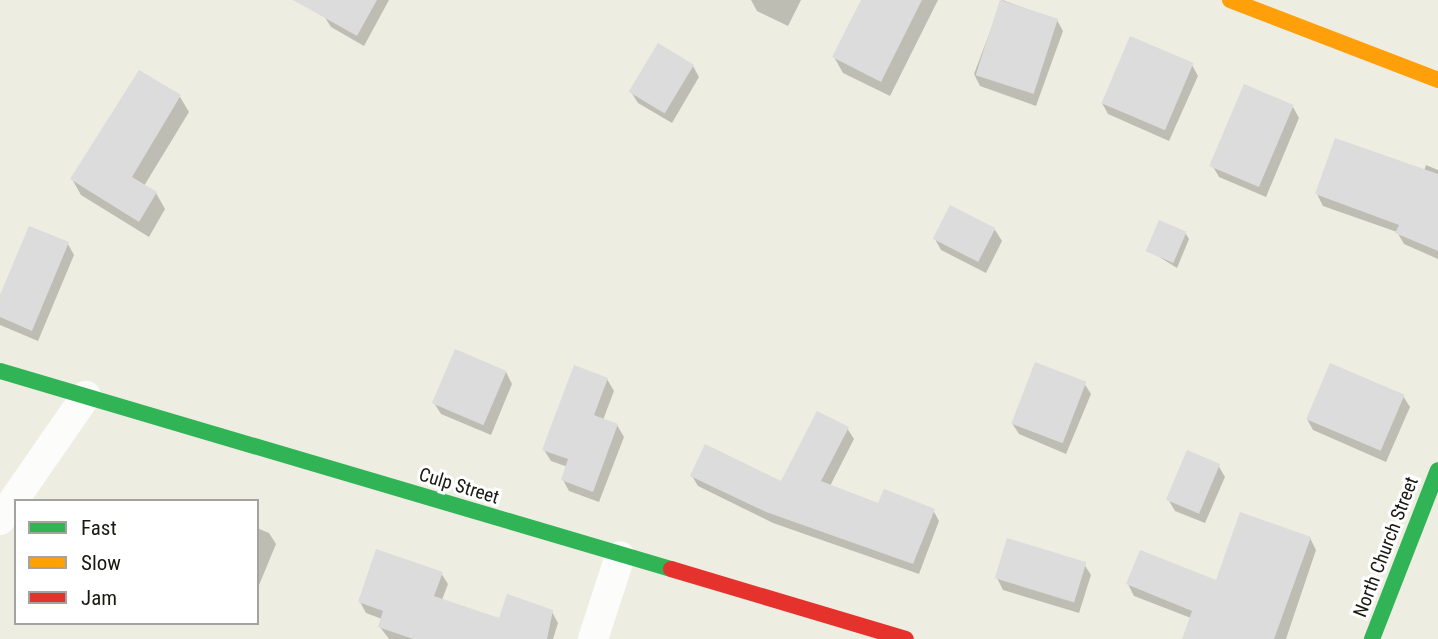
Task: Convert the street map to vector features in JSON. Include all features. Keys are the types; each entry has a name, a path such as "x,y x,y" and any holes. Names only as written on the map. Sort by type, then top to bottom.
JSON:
{"street":[{"path":"1230,0 1438,80"},
{"name":"Culp Street","path":"0,371 906,639"},
{"path":"15,499 86,396"},
{"name":"North Church Street","path":"1372,639 1438,470"},
{"path":"0,520 14,500"},
{"path":"593,639 620,556"}],"building":[{"path":"293,0 377,0 357,36"},
{"path":"861,0 922,0 881,82 832,57"},
{"path":"1000,0 1058,19 1034,94 976,75"},
{"path":"1130,36 1194,63 1165,130 1101,103"},
{"path":"658,43 694,65 665,113 629,92"},
{"path":"139,70 181,95 132,177 157,192 139,222 70,179"},
{"path":"1244,84 1294,105 1259,187 1209,166"},
{"path":"1335,138 1438,174 1438,251 1395,233 1399,225 1315,194"},
{"path":"950,205 995,228 978,262 933,239"},
{"path":"1159,220 1187,232 1173,263 1146,251"},
{"path":"29,226 69,242 32,331 0,317 0,295"},
{"path":"455,349 507,371 483,425 432,403"},
{"path":"1035,362 1086,382 1063,443 1011,424"},
{"path":"1330,363 1405,395 1381,451 1306,419"},
{"path":"574,365 608,378 594,415 618,424 593,492 561,480 568,459 542,450"},
{"path":"817,411 849,427 821,481 878,503 884,489 935,509 913,564 766,512 690,476 705,444 781,481"},
{"path":"1187,450 1220,464 1199,514 1166,500"},
{"path":"1240,512 1311,537 1274,639 1182,639 1192,611 1126,584 1140,550 1216,580"},
{"path":"1007,538 1086,562 1074,602 995,578"},
{"path":"376,549 443,572 434,596 499,618 507,594 553,610 547,639 413,639 378,627 383,611 358,602"}],"traffic: fast":[{"path":"0,371 671,569"},
{"path":"1372,639 1438,470"}],"traffic: slow":[{"path":"1230,0 1438,80"}],"traffic: jam":[{"path":"671,569 906,639"}]}
